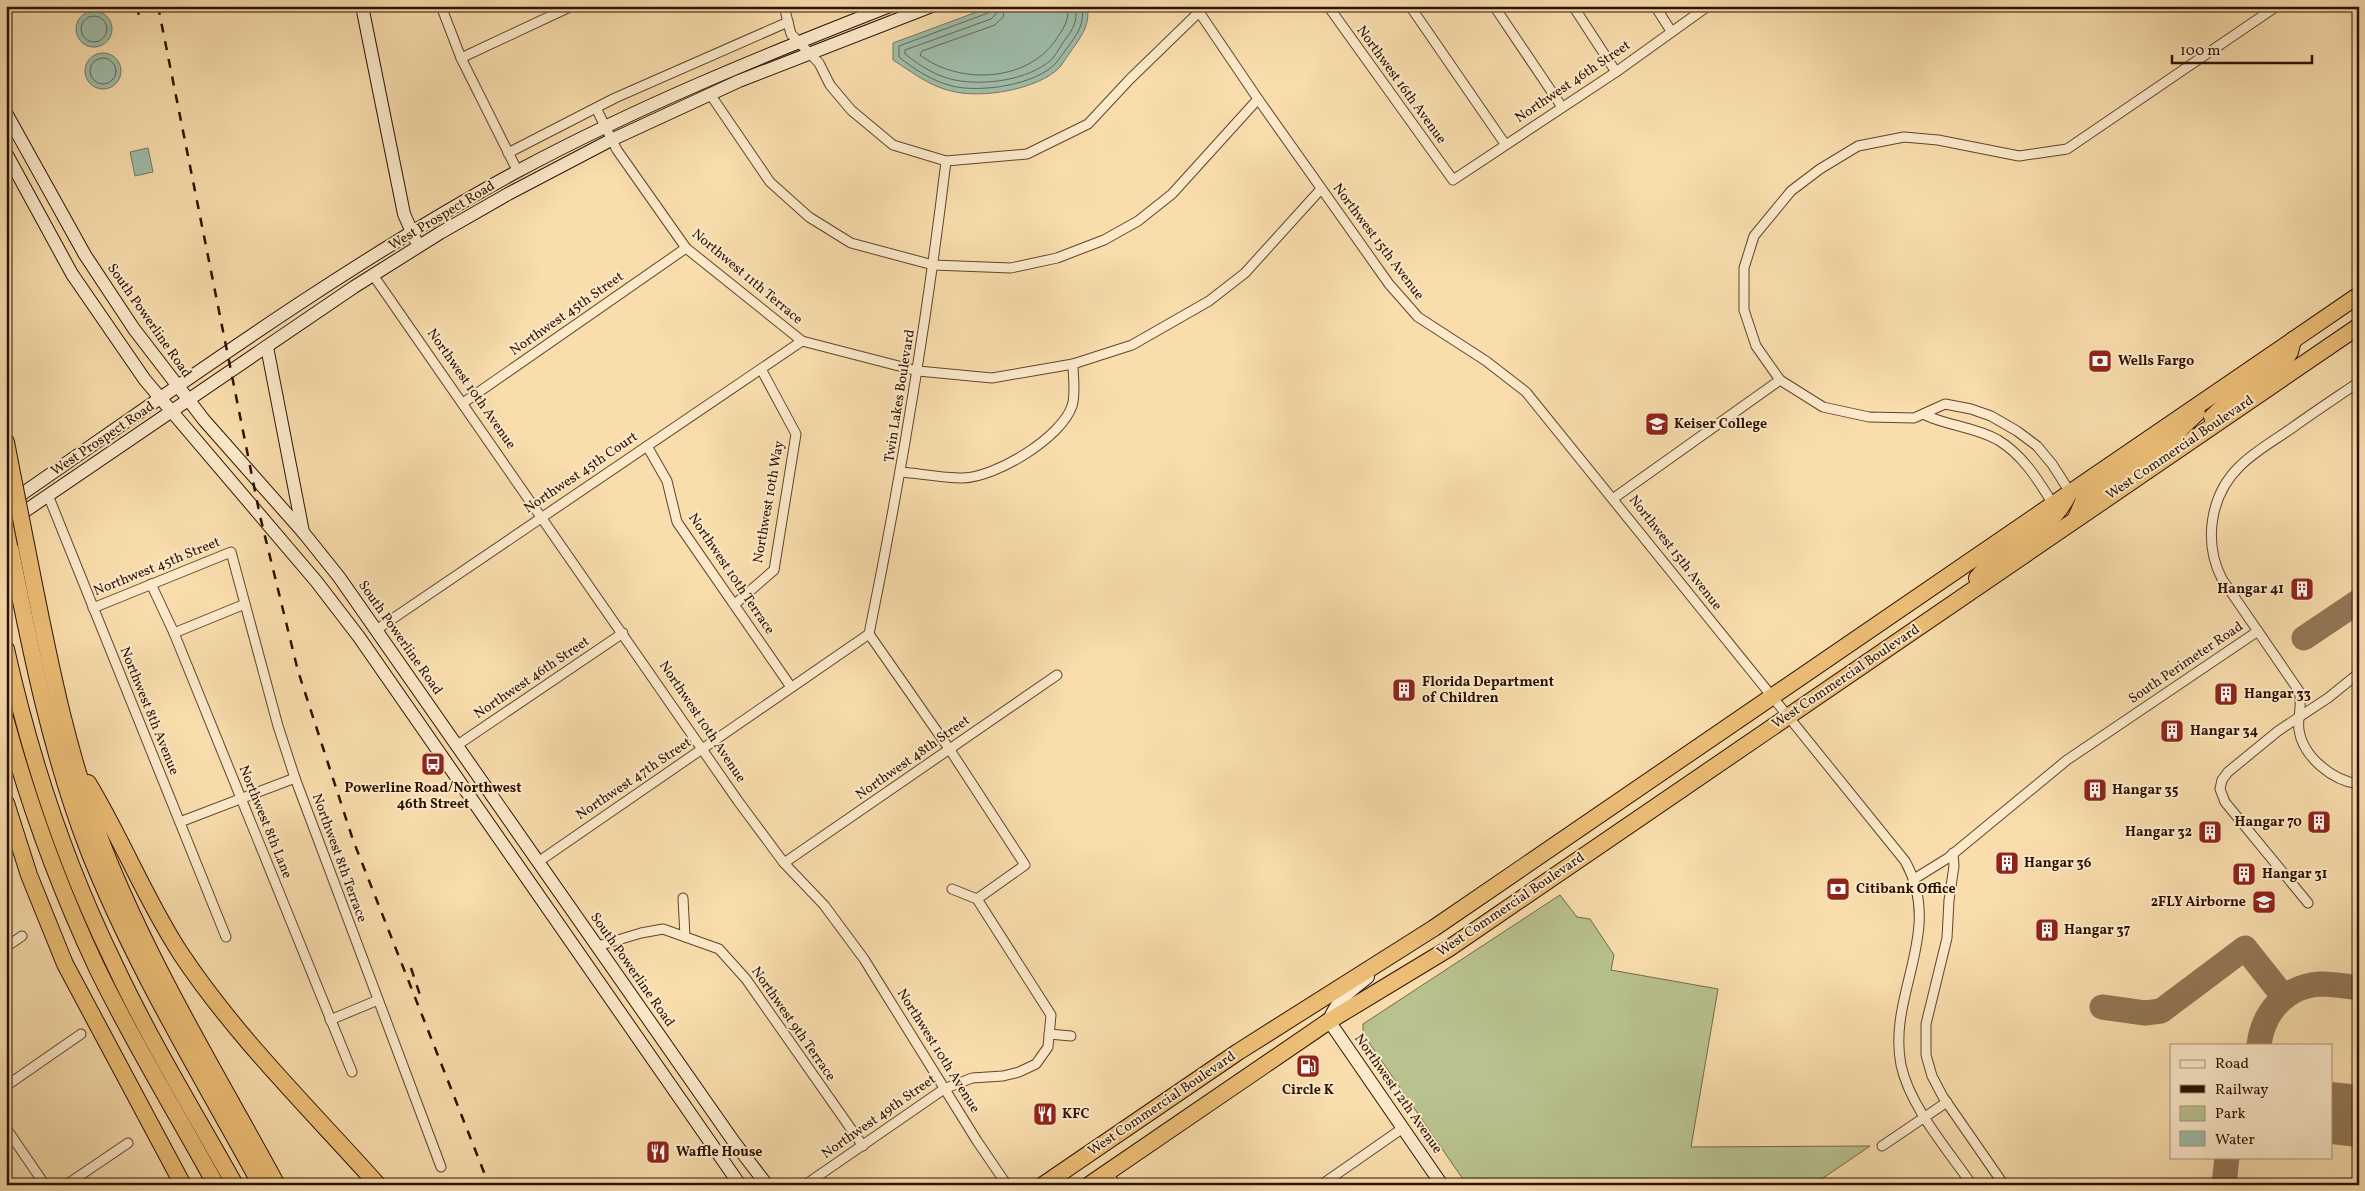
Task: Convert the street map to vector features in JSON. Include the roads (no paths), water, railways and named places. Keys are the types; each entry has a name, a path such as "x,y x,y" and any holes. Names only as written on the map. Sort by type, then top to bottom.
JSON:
{"highway":[{"name":"West Commercial Boulevard","path":"1044,1185 1238,1052 1409,944 2359,294"},
{"name":"West Commercial Boulevard","path":"1089,1185 1111,1178 1179,1122 1329,1021 1448,949 2359,326"},
{"path":"2191,441 2235,396 2284,362 2290,352 2293,340"},
{"path":"2075,520 2083,502 2091,493 2177,434 2192,421 2209,398"},
{"path":"6,442 57,694 96,827 135,920 277,1185"},
{"path":"1958,600 1994,561 2053,520 2070,492"},
{"path":"6,525 45,715 65,784 88,849 145,973 261,1185"},
{"path":"6,649 36,767 58,832 87,905 126,990 235,1185"},
{"path":"6,721 43,838 82,935 128,1028 216,1185"},
{"path":"76,762 109,818 153,908 197,977 237,1028 378,1185"},
{"path":"6,804 29,875 65,964 183,1185"},
{"path":"1179,1122 1237,1073 1292,1035 1295,1030 1292,1018"},
{"path":"248,1131 288,1185"}],"main road":[{"path":"362,6 400,199 411,233 419,246"},
{"name":"West Prospect Road","path":"6,505 296,306 411,233 518,172 605,126 696,84 890,6"},
{"name":"West Prospect Road","path":"6,525 373,275 419,246 534,180 611,140 710,94 932,6"},
{"name":"South Powerline Road","path":"6,113 89,261 124,314 189,401 303,532 339,577 734,1142 767,1185"},
{"path":"6,153 52,240 82,290 160,399 332,601 430,738 740,1185"},
{"path":"267,347 303,532"},
{"path":"430,738 456,746"},
{"path":"441,754 454,758 472,768"},
{"name":"West Commercial Boulevard","path":"1329,1021 1332,1010 1344,997 1409,944"},
{"path":"578,952 598,946"},
{"name":"Northwest 12th Avenue","path":"1329,1021 1442,1185"}],"street":[{"path":"441,6 461,58 518,172"},
{"path":"461,58 572,6"},
{"path":"784,6 791,34 819,63 830,85 851,110 893,145 946,161 1027,154 1088,124 1197,9"},
{"name":"Northwest 16th Avenue","path":"1328,6 1452,180"},
{"path":"1410,6 1505,144"},
{"path":"1494,6 1562,107"},
{"path":"1572,6 1616,72"},
{"path":"1655,6 1672,31"},
{"name":"Northwest 46th Street","path":"1452,180 1616,72 1708,6"},
{"path":"2070,492 2042,452 2005,423 1971,409 1945,404 1925,415 1914,418 1869,417 1822,408 1780,380 1756,346 1744,310 1744,268 1754,236 1790,191 1820,169 1858,146 1904,137 1938,140 2019,156 2067,149 2104,126 2277,6"},
{"name":"Northwest 15th Avenue","path":"1197,9 1258,99 1389,284 1418,317 1486,361 1526,392 1614,498 1899,854 1914,879 1919,897 1920,926 1901,1017 1900,1053 1908,1086 1925,1117 1972,1185"},
{"path":"508,153 596,108 788,22"},
{"path":"710,94 770,182 809,217 851,243 933,265 1011,268 1057,258 1104,240 1138,220 1172,194 1258,99"},
{"name":"Northwest 11th Terrace","path":"596,108 611,140 686,248 802,341 918,371"},
{"name":"Twin Lakes Boulevard","path":"869,634 902,472 933,265 946,161"},
{"path":"918,371 992,378 1073,364 1132,344 1209,301 1245,273 1321,189"},
{"name":"Northwest 45th Street","path":"463,403 686,248"},
{"name":"Northwest 10th Avenue","path":"373,275 623,632 703,750 784,863 824,905 864,959 944,1089 1007,1185"},
{"name":"Northwest 45th Court","path":"376,630 541,516 802,341"},
{"path":"902,472 964,478 996,471 1025,453 1058,430 1072,405 1073,364"},
{"name":"Northwest 10th Way","path":"735,604 774,570 796,434 760,369"},
{"path":"1614,498 1780,380"},
{"name":"South Perimeter Road","path":"1914,879 1953,854 2045,776 2258,631 2222,579 2215,560 2211,527 2219,496 2230,477 2250,457 2359,382"},
{"path":"1925,415 1939,422 1964,427 1997,440 2027,466 2053,504"},
{"name":"Northwest 10th Terrace","path":"647,446 668,480 677,522 791,686"},
{"name":"Northwest 8th Avenue","path":"48,495 226,937"},
{"name":"Northwest 45th Street","path":"93,608 231,552"},
{"name":"Northwest 8th Terrace","path":"231,552 278,726 295,778 441,1167"},
{"name":"Northwest 8th Lane","path":"151,584 174,633 352,1072"},
{"path":"174,633 244,604"},
{"path":"2258,631 2299,691 2301,705 2299,717 2300,735 2311,755 2336,778 2359,784"},
{"name":"Northwest 46th Street","path":"456,746 623,632"},
{"path":"869,634 950,750 1025,866 977,899 952,889"},
{"name":"Northwest 47th Street","path":"538,862 869,634"},
{"path":"2308,903 2225,802 2220,789 2224,776 2233,767 2278,731 2328,698 2359,673"},
{"name":"Northwest 48th Street","path":"784,863 950,750 1057,674"},
{"path":"180,822 295,778"},
{"path":"1953,854 1954,866 1945,948 1927,1017 1924,1039 1929,1069 1947,1102 2004,1185"},
{"path":"683,898 685,937"},
{"name":"Northwest 49th Street","path":"805,1185 944,1089 972,1078 1003,1076 1019,1072 1036,1064 1048,1047 1051,1015 977,899"},
{"name":"Northwest 9th Terrace","path":"598,946 641,933 663,929 719,949 746,979 863,1146"},
{"path":"6,947 22,936"},
{"path":"330,1020 378,1000"},
{"path":"6,1086 81,1034"},
{"path":"1049,1034 1071,1036"},
{"path":"1882,1146 1947,1102"},
{"path":"6,1128 45,1185"},
{"path":"1321,1185 1403,1128"},
{"path":"66,1185 128,1143"}],"water":[{"path":"993,6 1087,6 1088,19 1082,35 1060,67 1038,82 1008,91 977,94 943,89 914,74 893,60 893,43"},
{"path":"94,11 107,16 112,29 107,42 94,47 81,42 76,29 81,16"},
{"path":"103,53 110,54 116,58 120,64 120,78 116,84 110,88 103,89 96,88 90,84 86,78 85,71 86,64 90,58 96,54"},
{"path":"148,148 153,172 135,176 130,152"}],"railway":[{"path":"137,6 140,21"},
{"path":"158,6 260,516 298,671 353,840 489,1185"},
{"path":"411,968 421,998"}],"place":[{"name":"Wells Fargo","path":"2100,361"},
{"name":"Keiser College","path":"1657,424"},
{"name":"Hangar 41","path":"2302,589"},
{"name":"Florida Department of Children","path":"1404,690"},
{"name":"Hangar 33","path":"2226,694"},
{"name":"Hangar 34","path":"2172,731"},
{"name":"Powerline Road/Northwest 46th Street","path":"433,764"},
{"name":"Hangar 35","path":"2095,790"},
{"name":"Hangar 70","path":"2319,822"},
{"name":"Hangar 32","path":"2210,832"},
{"name":"Hangar 36","path":"2007,863"},
{"name":"Hangar 31","path":"2244,874"},
{"name":"Citibank Office","path":"1838,889"},
{"name":"2FLY Airborne","path":"2264,902"},
{"name":"Hangar 37","path":"2047,930"},
{"name":"Circle K","path":"1308,1066"},
{"name":"KFC","path":"1045,1114"},
{"name":"Waffle House","path":"658,1152"}]}
